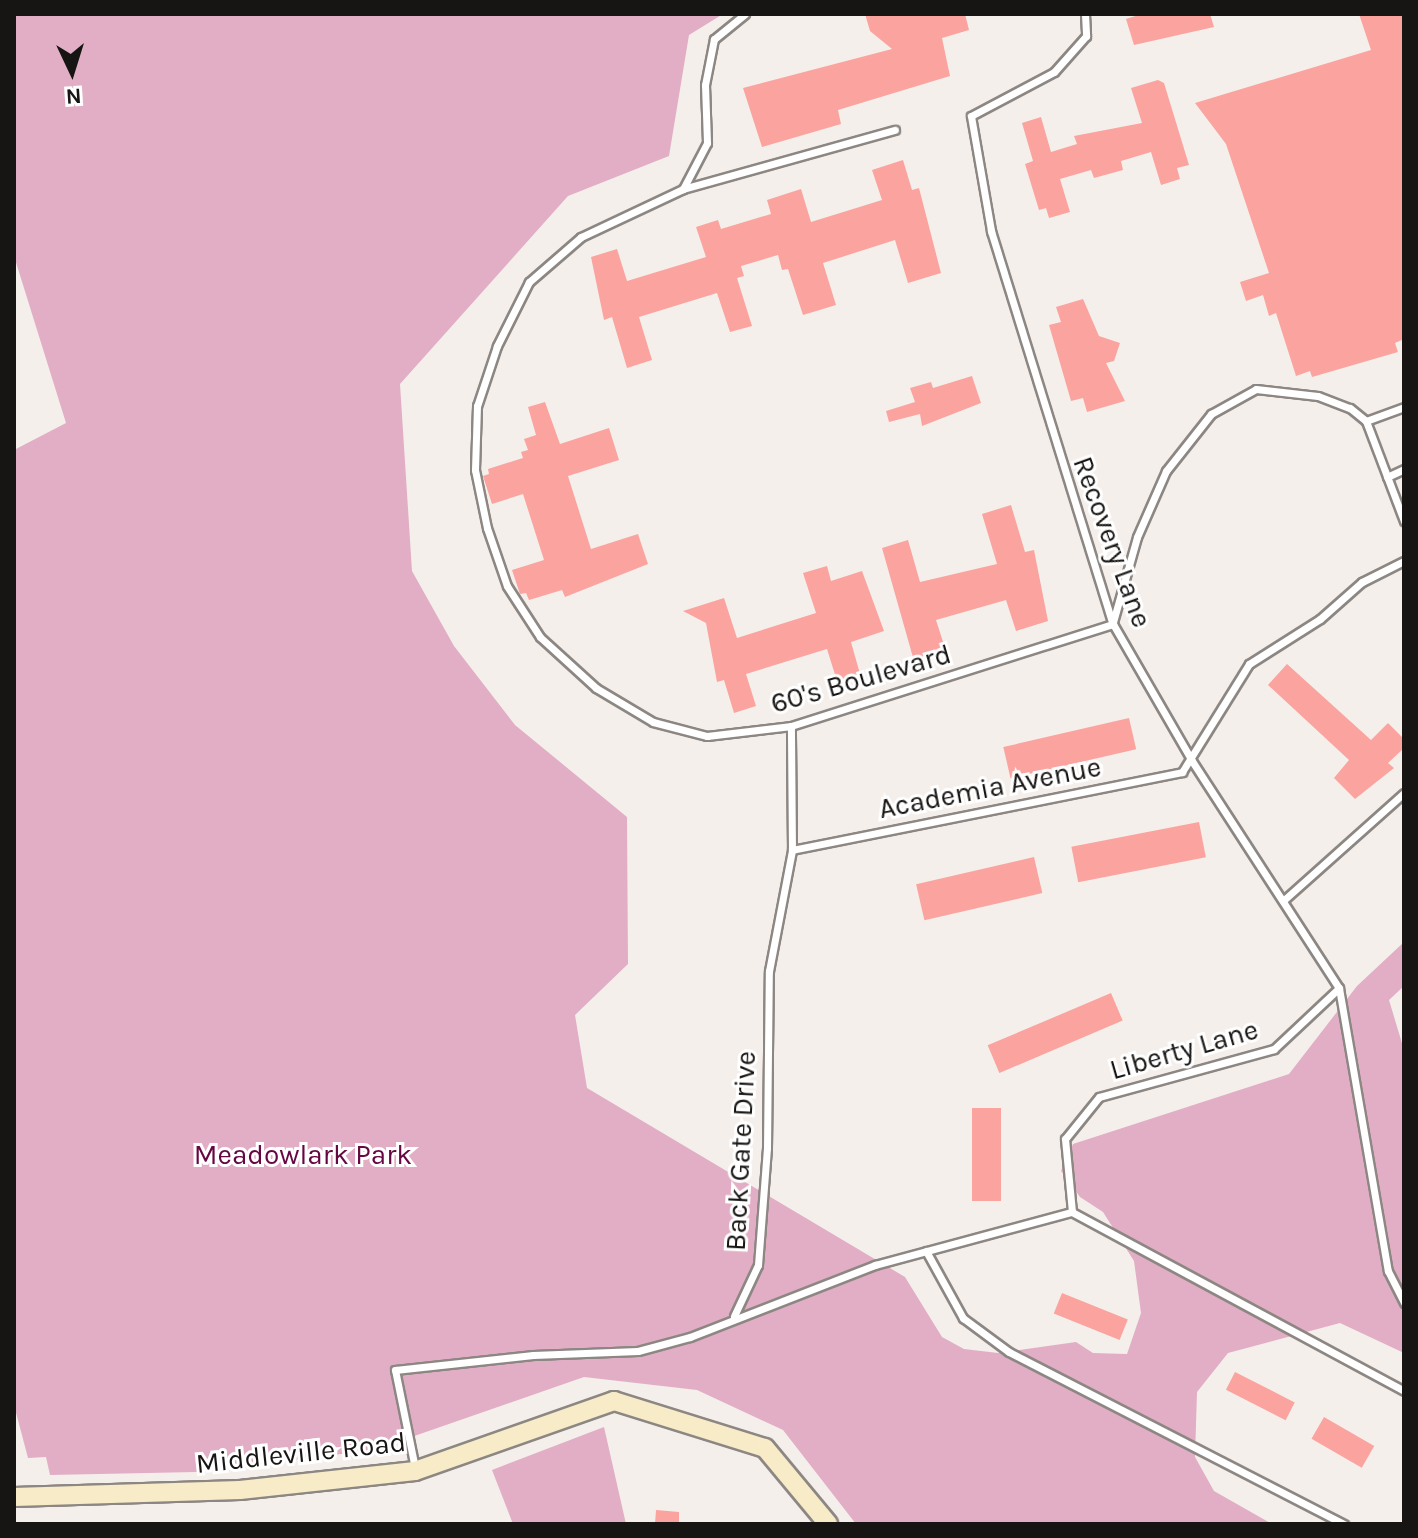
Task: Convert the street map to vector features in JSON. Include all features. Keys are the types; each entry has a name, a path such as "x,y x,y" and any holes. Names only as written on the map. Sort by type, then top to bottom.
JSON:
{"street":[{"name":"Middleville Road","path":"14,1497 225,1491 415,1471 614,1401 765,1448 828,1524"}],"lane":[{"path":"683,189 707,143 705,85 714,39 745,14"},
{"name":"Recovery Lane","path":"1085,14 1086,36 1054,72 971,116 985,204 1050,433 1113,624 1192,761 1285,899 1339,988"},
{"name":"60's Boulevard","path":"895,130 683,189 581,237 529,282 497,346 477,406 475,470 484,513 507,586 540,637 596,688 653,722 707,736 791,726 1113,624"},
{"path":"1113,624 1137,537 1166,471 1194,430 1224,406 1256,389 1318,396 1350,408 1366,421 1404,520"},
{"path":"1366,421 1404,407"},
{"path":"1387,477 1404,469"},
{"path":"1192,761 1249,664 1320,619 1362,582 1404,561"},
{"name":"Back Gate Drive","path":"733,1317 758,1265 767,1148 769,971 792,850 791,726"},
{"name":"Academia Avenue","path":"792,850 1182,772 1192,761"},
{"path":"1285,899 1404,793"},
{"path":"1339,988 1388,1271 1404,1303"},
{"name":"Liberty Lane","path":"1072,1212 1065,1139 1099,1097 1274,1049 1339,988"},
{"path":"415,1471 395,1370 533,1355 638,1351 926,1251 1072,1212 1404,1391"},
{"path":"926,1251 963,1318 1009,1352 1344,1524"}],"green space":[{"name":"Meadowlark Park","path":"14,14 723,14 689,35 669,156 568,196 400,384 412,571 454,646 515,725 627,817 628,964 575,1015 587,1088 905,1277 942,1337 964,1349 998,1353 1076,1342 1093,1353 1127,1354 1141,1313 1134,1261 1103,1212 1080,1197 1061,1171 1073,1144 1289,1074 1357,986 1404,942 1404,986 1389,1000 1404,1050 1404,1353 1340,1323 1228,1353 1197,1392 1195,1457 1214,1491 1272,1524 856,1524 783,1430 697,1390 584,1377 374,1450 196,1472 50,1475 46,1457 28,1458 14,1405 14,450 66,423 14,256"},
{"path":"604,1427 626,1524 513,1524 492,1470"}],"building":[{"path":"865,14 965,14 969,30 942,38 950,76 838,110 841,124 762,147 743,88 892,49 870,31"},
{"path":"1142,14 1210,14 1214,27 1134,45 1126,19"},
{"path":"1359,14 1404,14 1404,339 1395,343 1398,352 1312,377 1310,371 1296,376 1276,313 1269,316 1263,295 1246,301 1240,282 1269,273 1226,144 1195,103 1371,50"},
{"path":"1158,80 1164,83 1189,165 1177,168 1180,179 1161,185 1151,152 1121,161 1123,170 1094,178 1091,170 1060,179 1070,212 1049,218 1046,208 1039,210 1025,164 1033,161 1022,123 1041,117 1051,152 1077,144 1074,136 1142,123 1131,88"},
{"path":"903,160 912,190 919,188 941,273 908,283 895,240 823,263 836,305 803,315 788,269 782,270 778,255 741,266 744,276 737,278 752,326 730,332 717,293 639,317 652,360 627,368 612,317 604,320 591,257 617,249 627,281 706,257 696,227 718,220 721,229 771,214 767,200 801,189 811,222 882,200 872,170"},
{"path":"1083,299 1099,336 1120,343 1114,361 1106,363 1125,401 1087,412 1083,398 1071,401 1049,325 1061,322 1056,307"},
{"path":"972,376 981,403 922,426 920,414 889,422 886,411 915,402 910,388 931,382 933,388"},
{"path":"545,402 560,444 609,428 619,460 568,476 591,549 638,534 648,564 565,597 562,590 529,600 526,593 520,594 512,570 544,560 523,494 492,504 483,476 489,474 488,469 523,458 521,452 528,450 524,439 536,435 528,407"},
{"path":"1011,505 1025,552 1034,550 1048,621 1016,631 1006,600 936,620 946,651 914,661 882,548 908,540 920,582 997,564 982,514"},
{"path":"827,566 831,581 862,571 884,631 851,642 860,674 837,681 827,649 746,674 756,706 734,713 724,680 717,682 706,623 683,611 724,598 737,638 816,613 803,573"},
{"path":"1287,664 1371,740 1388,723 1404,739 1404,748 1388,763 1394,768 1355,799 1334,778 1349,760 1268,685"},
{"path":"1129,718 1136,749 1011,778 1003,747"},
{"path":"1199,822 1206,857 1078,882 1071,847"},
{"path":"1034,857 1042,893 924,920 916,884"},
{"path":"1111,993 1123,1021 999,1073 988,1045"},
{"path":"972,1108 1001,1108 1001,1201 972,1201"},
{"path":"1062,1293 1128,1320 1120,1340 1054,1313"},
{"path":"1235,1372 1295,1402 1286,1420 1226,1390"},
{"path":"1324,1417 1374,1446 1362,1468 1312,1439"},
{"path":"656,1510 679,1512 679,1524 655,1524"}]}
